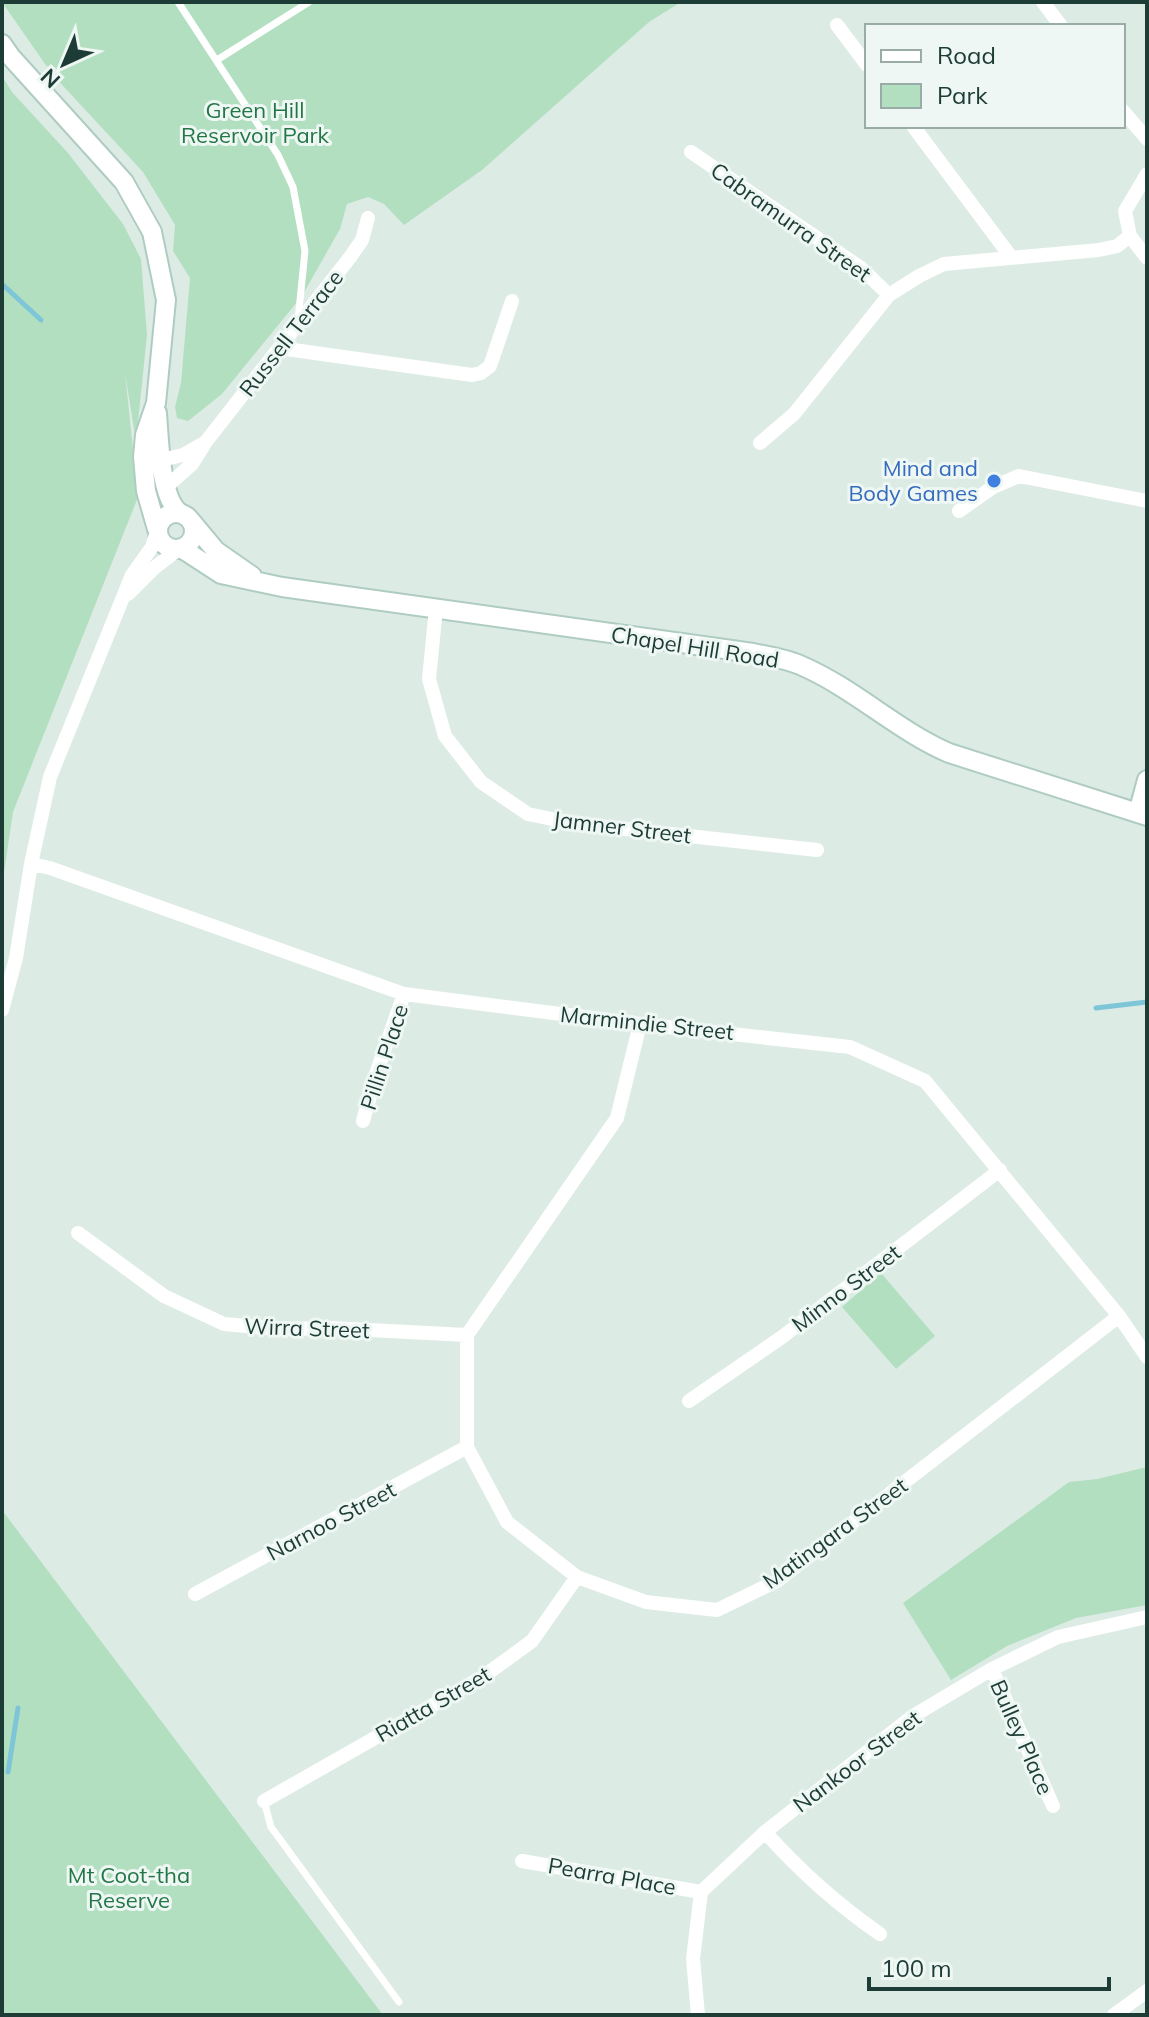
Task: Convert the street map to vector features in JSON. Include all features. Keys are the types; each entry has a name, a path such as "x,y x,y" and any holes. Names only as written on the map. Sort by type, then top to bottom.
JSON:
{"main road":[{"path":"2,44 124,182 148,223 158,253 166,300 156,403 161,460 173,507 186,517 194,536 189,544 180,549 164,545 147,498 144,440 156,403"},
{"path":"147,498 151,470 161,460"},
{"path":"157,530 166,515 186,517"},
{"name":"Chapel Hill Road","path":"186,517 221,555 261,582"},
{"name":"Chapel Hill Road","path":"180,549 221,574 261,582 753,653 798,664 829,679 924,742 949,753 1143,815"},
{"path":"1143,815 1147,780"}],"street":[{"path":"1043,2 1060,24"},
{"path":"837,25 865,62"},
{"path":"1125,113 1147,139"},
{"path":"914,128 1011,257"},
{"name":"Cabramurra Street","path":"691,152 861,268 889,295"},
{"path":"1147,174 1125,211 1130,236 1147,258"},
{"name":"Russell Terrace","path":"166,487 192,464 205,443 356,250 368,218"},
{"path":"760,443 794,414 889,295 919,276 944,264 1099,250 1117,246 1130,236"},
{"path":"279,348 472,375 490,366 512,301"},
{"name":"Russell Terrace","path":"161,460 183,455 205,443"},
{"path":"959,511 993,487 1019,476 1147,501"},
{"path":"2,1010 16,958 31,864 50,777 132,575 152,547 157,530"},
{"path":"124,597 154,568 180,549"},
{"name":"Jamner Street","path":"436,608 429,679 445,736 481,782 528,814 571,823 817,850"},
{"name":"Marmindie Street","path":"31,864 50,868 404,994 850,1047 925,1081 1119,1316 1147,1357"},
{"name":"Pillin Place","path":"363,1121 404,994"},
{"path":"467,1335 617,1118 640,1024"},
{"name":"Minno Street","path":"689,1401 782,1337 1000,1170"},
{"name":"Wirra Street","path":"78,1233 164,1296 224,1324 280,1329 330,1328 467,1335"},
{"name":"Matingara Street","path":"467,1335 467,1447 507,1522 577,1577 646,1602 717,1610 777,1581 1119,1316"},
{"name":"Narnoo Street","path":"195,1594 467,1447"},
{"name":"Riatta Street","path":"264,1801 484,1676 532,1641 577,1577"},
{"name":"Nankoor Street","path":"701,1892 765,1832 913,1716 992,1669 1058,1637 1147,1617"},
{"name":"Bulley Place","path":"992,1669 1053,1806"},
{"path":"765,1832 850,1914 880,1934"},
{"name":"Pearra Place","path":"522,1861 701,1892"},
{"path":"698,2015 693,1959 701,1892"},
{"path":"1114,2015 1147,1991"}],"lane":[{"path":"178,2 278,155 297,198 305,251 297,326"},
{"path":"217,60 309,2"},
{"path":"264,1801 271,1827 399,2002"}],"green space":[{"name":"Green Hill Reservoir Park","path":"2,2 681,2 649,22 482,170 404,225 384,204 368,197 347,204 340,229 302,296 222,394 188,421 177,418 175,407 181,383 190,278 173,251 175,225 143,172 52,74"},
{"path":"2,76 123,224 141,259 147,335 136,441 125,373 138,497 13,812 2,886"},
{"path":"881,1273 935,1336 896,1369 842,1307"},
{"path":"1147,1467 1147,1605 1076,1618 1007,1646 951,1680 903,1603 1069,1482"},
{"name":"Mt Coot-tha Reserve","path":"2,1510 383,2015 2,2015"}],"waterway":[{"path":"2,284 41,320"},
{"path":"1096,1008 1147,1002"},
{"path":"8,1772 18,1708"}],"place":[{"name":"Mind and Body Games","path":"994,481"}]}
